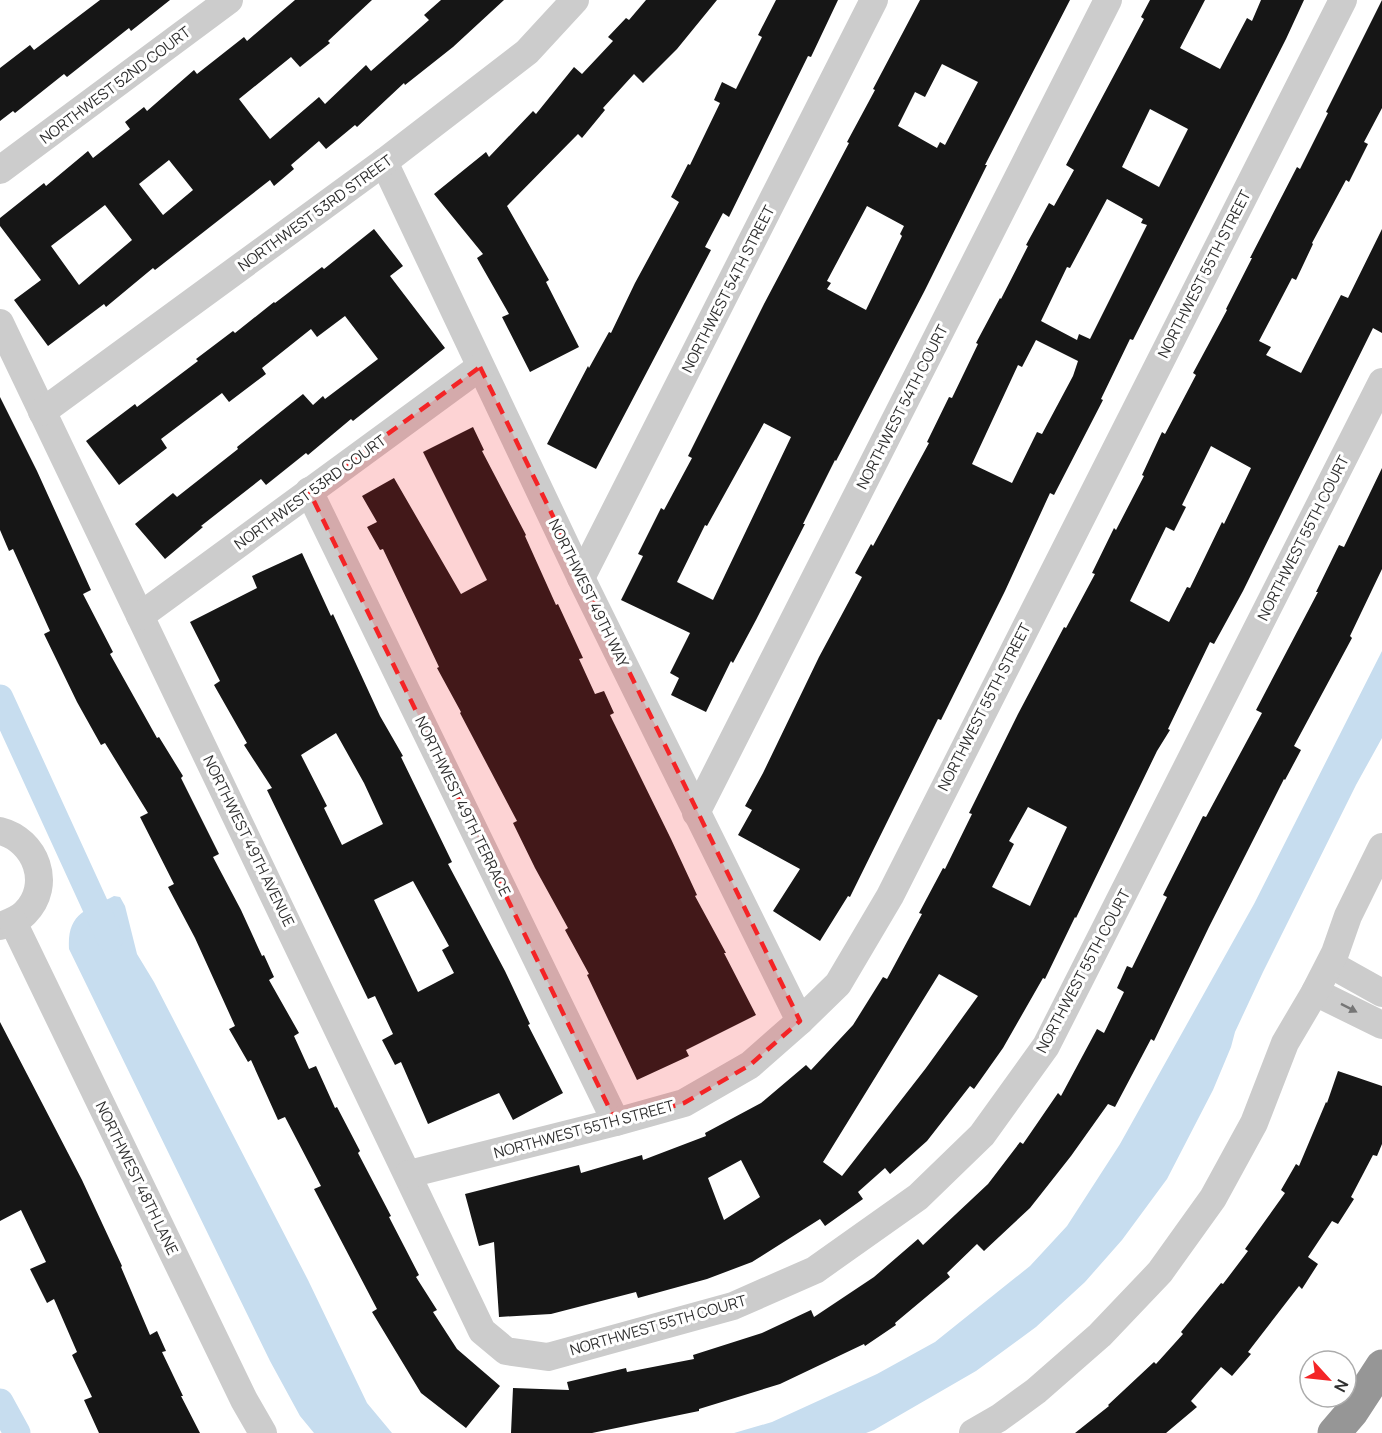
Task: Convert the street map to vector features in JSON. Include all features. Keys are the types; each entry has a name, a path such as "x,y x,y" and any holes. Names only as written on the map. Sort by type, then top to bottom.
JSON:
{"highway":[{"path":"1326,1433 1343,1422 1382,1366"}],"street":[{"name":"NORTHWEST 52ND COURT","path":"0,170 229,0"},
{"name":"NORTHWEST 53RD STREET","path":"42,412 384,162 527,52 575,0"},
{"name":"NORTHWEST 54TH STREET","path":"581,578 874,0"},
{"name":"NORTHWEST 54TH COURT","path":"696,813 1108,0"},
{"name":"NORTHWEST 55TH STREET","path":"409,1174 684,1103 750,1065 838,984 890,896 1343,0"},
{"name":"NORTHWEST 49TH WAY","path":"384,162 581,578 800,1021"},
{"name":"NORTHWEST 49TH AVENUE","path":"0,323 482,1330 507,1351"},
{"name":"NORTHWEST 53RD COURT","path":"140,616 480,367"},
{"name":"NORTHWEST 55TH COURT","path":"507,1351 548,1357 734,1306 815,1270 918,1197 982,1135 1046,1046 1382,382"},
{"name":"NORTHWEST 49TH TERRACE","path":"309,491 616,1122"},
{"name":"NORTHWEST 48TH LANE","path":"0,831 16,837 27,846 35,859 39,873 39,887 34,901 25,913 7,924 244,1400 263,1433"},
{"path":"973,1433 999,1418 1068,1364 1108,1327 1160,1272 1213,1198 1254,1123 1285,1043 1330,964 1348,916 1382,848"},
{"path":"1330,964 1382,993"},
{"path":"1316,992 1382,1025"}],"highlighted area":[{"path":"480,367 800,1021 750,1065 684,1103 616,1122 309,491"}],"water":[{"path":"1382,651 1382,738 1356,785 1263,972 1235,1032 1213,1090 1167,1179 1122,1240 1085,1282 1036,1327 976,1371 874,1430 866,1433 734,1433 772,1422 877,1374 935,1342 1030,1266 1067,1226 1120,1144 1254,904"},
{"path":"114,896 120,897 125,906 137,954 154,982 308,1280 367,1403 392,1433 314,1433 300,1416 270,1361 69,949 71,928 80,914"}],"building":[{"path":"100,0 170,0 131,31 129,28 67,77 64,74 15,113 13,111 0,121 0,68 30,45 34,50"},
{"path":"295,0 372,0 328,41 330,43 300,67 291,57 239,99 270,139 319,97 325,104 366,65 371,71 429,20 424,15 441,0 504,0 453,47 405,85 404,83 357,127 355,125 326,149 319,141 291,165 294,169 274,186 270,180 155,270 153,268 106,307 104,304 48,346 14,300 41,280 0,226 0,218 44,183 46,186 88,151 93,158 130,129 125,122 144,107 147,111 194,70 197,74 244,37 247,41","holes":["169,160 193,190 163,215 139,184","105,205 132,240 79,285 51,246"]},
{"path":"646,0 717,0 677,49 643,83 634,74 603,108 605,110 582,138 578,134 507,206 549,280 546,282 579,347 530,372 502,317 509,314 477,258 483,254 434,194 486,152 489,157 533,111 536,114 574,67 582,74 613,41 608,37 626,18 629,20"},
{"path":"776,0 838,0 729,217 723,213 705,247 711,250 596,469 547,444 588,366 589,368 609,332 611,333 679,202 671,197 688,164 690,165 720,103 714,100 722,82 736,89 762,37 758,35"},
{"path":"920,0 1070,0 985,165 987,165 925,290 835,460 756,620 733,663 731,661 706,712 671,695 679,678 670,673 690,633 621,600 643,556 638,554 661,508 664,510 692,458 688,456 764,304 849,143 847,142 875,90 873,89","holes":["942,64 978,82 945,145 940,142 937,148 898,126 915,92 925,97","867,206 904,226 900,234 902,236 866,310 827,289 831,283 827,281","764,423 791,437 713,600 677,582 705,525 707,526"]},
{"path":"1150,0 1205,0 1180,48 1220,69 1247,18 1252,21 1261,0 1304,0 1133,340 1130,339 1101,399 1103,400 1054,495 1050,493 1005,591 941,720 938,719 850,897 848,896 820,941 773,911 800,869 738,835 752,810 745,806 819,657 862,577 855,573 871,544 873,546 929,443 927,442 949,397 952,398 978,344 976,343 1001,299 1028,246 1026,245 1049,203 1054,206 1074,170 1066,165 1144,19 1141,17","holes":["1150,109 1188,129 1159,187 1122,167","1107,199 1143,219 1141,223 1147,225 1090,339 1079,334 1077,340 1041,321 1067,267 1070,268","1036,340 1078,361 1073,376 1042,434 1037,432 1012,483 972,464 1018,365 1022,367"]},
{"path":"1382,0 1382,108 1364,142 1368,144 1349,182 1346,180 1312,243 1296,280 1292,278 1259,341 1271,347 1266,355 1301,373 1341,295 1348,298 1382,229 1382,333 1373,328 1243,591 1214,644 1210,642 1168,729 1170,730 1157,751 1045,979 1043,978 1003,1048 974,1089 970,1086 927,1141 890,1174 885,1168 858,1192 863,1199 825,1226 820,1219 752,1262 707,1279 638,1298 636,1292 551,1314 499,1317 494,1242 479,1246 465,1194 579,1165 581,1173 642,1155 643,1160 706,1136 705,1133 761,1103 806,1065 811,1070 853,1025 883,977 887,979 922,914 919,913 943,868 945,869 972,814 969,813 1018,714 1095,574 1092,573 1114,528 1116,530 1144,476 1142,475 1162,432 1165,434 1196,375 1193,373 1227,310 1252,258 1250,258 1297,167 1300,169 1328,113 1326,112","holes":["1211,446 1251,468 1190,588 1187,587 1169,622 1130,601 1166,527 1174,531 1186,507 1182,505","1028,807 1067,827 1030,906 992,887 1014,844 1009,841","939,974 978,996 926,1068 842,1176 823,1162","741,1160 760,1197 724,1220 708,1178"]},
{"path":"374,229 403,266 390,276 445,348 353,421 351,419 308,455 306,453 266,485 261,479 201,526 203,527 165,559 135,524 173,493 177,497 303,394 313,405 323,396 325,399 378,359 345,316 317,337 311,329 262,368 266,374 229,402 222,393 161,439 167,448 119,485 86,441 135,404 137,407 233,331 235,333 322,267 324,269"},
{"path":"0,397 37,471 91,590 83,594 113,652 110,654 157,738 159,737 183,776 181,778 219,854 213,857 274,977 269,980 299,1033 294,1036 309,1069 316,1066 335,1108 337,1107 360,1151 358,1153 419,1275 416,1277 437,1310 433,1312 457,1349 500,1386 466,1428 421,1393 372,1312 377,1309 314,1189 321,1186 285,1117 278,1120 251,1060 248,1062 229,1029 235,1026 195,938 168,887 174,884 140,817 148,813 105,743 101,745 44,634 50,631 13,549 9,551 0,530"},
{"path":"473,427 484,450 482,451 526,535 556,605 558,604 583,658 579,659 595,694 604,691 614,713 610,715 671,839 697,895 695,896 756,1015 686,1050 689,1056 637,1080 587,975 589,974 565,930 568,928 513,823 517,821 437,668 439,667 383,549 380,550 367,527 377,522 362,496 394,478 461,594 487,580 423,452"},
{"path":"1382,468 1382,569 1350,636 1352,638 1294,746 1301,750 1209,927 1154,1041 1151,1039 1115,1107 1108,1104 1030,1208 984,1251 977,1244 947,1273 950,1277 895,1323 896,1325 865,1346 864,1344 780,1384 699,1409 699,1411 592,1433 511,1433 513,1388 569,1390 567,1382 626,1368 627,1372 694,1359 693,1355 762,1333 811,1310 814,1317 874,1277 918,1239 923,1245 988,1184 1020,1142 1023,1144 1058,1093 1061,1096 1097,1029 1104,1033 1124,992 1117,988 1127,966 1132,968 1167,897 1163,895 1203,816 1206,817 1262,713 1256,710 1318,592 1316,592 1339,545 1344,547"},
{"path":"302,553 380,716 403,756 401,757 452,862 448,864 505,971 530,1024 528,1025 563,1093 513,1120 499,1093 428,1124 401,1062 395,1065 382,1040 393,1034 375,996 368,999 267,790 272,788 244,745 247,743 214,685 220,681 190,622 257,588 252,576","holes":["336,733 364,783 383,824 342,845 324,808 327,806 301,755","413,881 449,946 442,950 454,973 418,992 374,900"]},
{"path":"0,1022 82,1180 122,1266 150,1335 157,1331 166,1351 162,1352 200,1433 99,1433 84,1400 92,1397 72,1355 77,1352 54,1299 47,1303 30,1269 46,1262 21,1210 0,1221"},
{"path":"1338,1071 1382,1086 1382,1144 1377,1156 1373,1155 1351,1197 1354,1199 1338,1224 1332,1221 1308,1257 1318,1264 1302,1289 1299,1286 1248,1352 1251,1354 1232,1376 1221,1367 1191,1401 1197,1407 1166,1433 1075,1433 1109,1406 1154,1362 1156,1364 1183,1334 1181,1332 1248,1251 1245,1249 1285,1193 1281,1190 1296,1164 1299,1166 1327,1103"}],"waterway":[{"path":"0,698 110,938"},
{"path":"0,1402 17,1433"}]}
